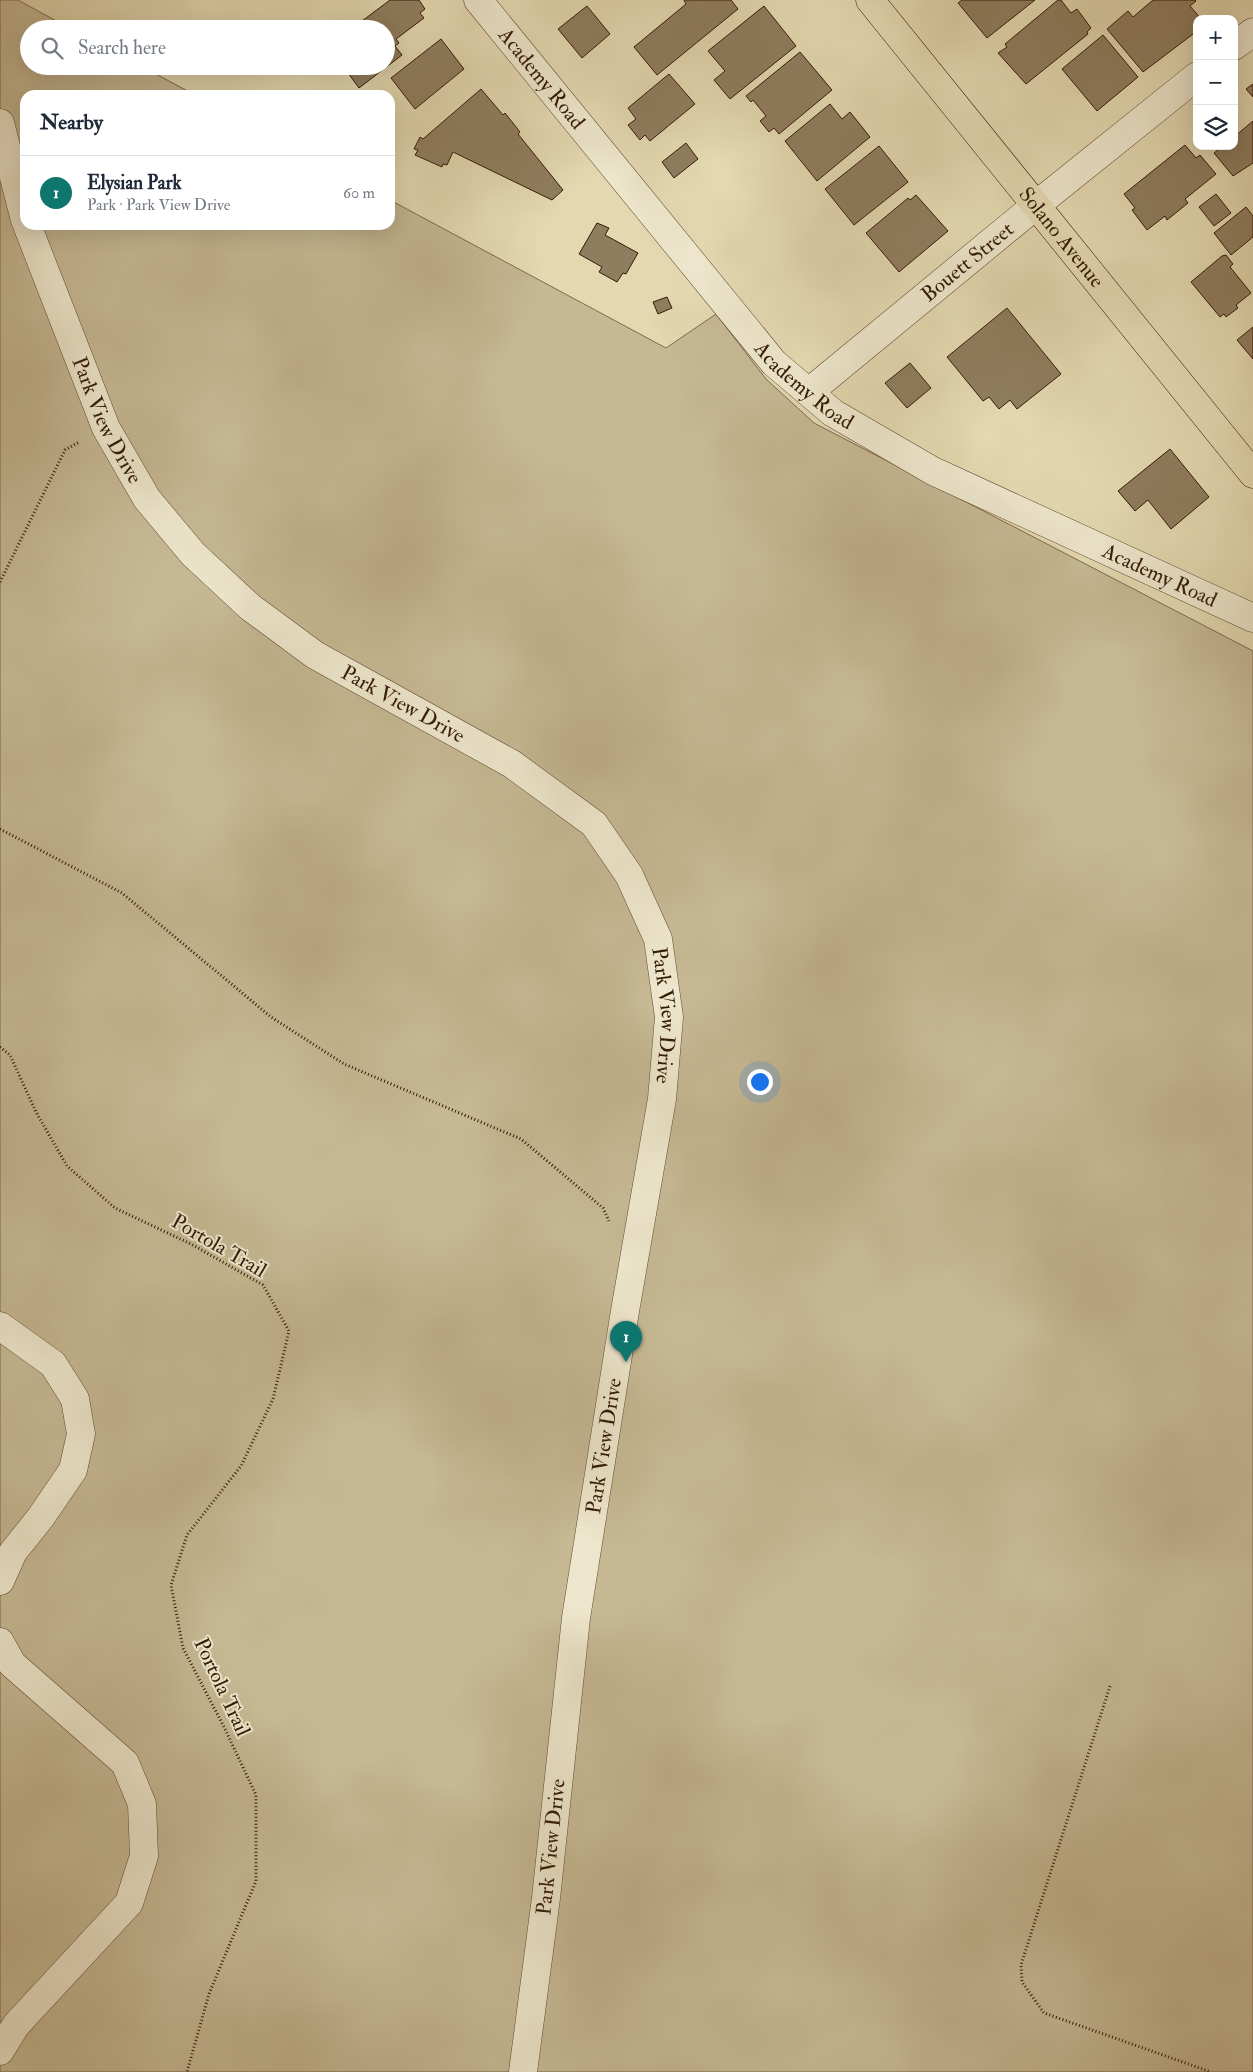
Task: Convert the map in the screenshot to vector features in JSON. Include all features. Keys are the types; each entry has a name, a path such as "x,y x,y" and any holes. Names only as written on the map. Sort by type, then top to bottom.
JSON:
{"main road":[{"name":"Solano Avenue","path":"870,0 1253,474"}],"street":[{"name":"Academy Road","path":"478,0 774,363 833,413 933,471 1253,618"},
{"name":"Bouett Street","path":"809,392 1193,79"},
{"path":"0,122 20,200"},
{"name":"Park View Drive","path":"29,230 106,428 147,499 193,554 250,607 315,655 512,764 594,824 629,875 658,939 669,1016 662,1099 625,1311 576,1618 547,1888 523,2072"},
{"path":"0,1326 53,1364 75,1399 81,1434 73,1470 41,1517 13,1552 0,1581"},
{"path":"0,1642 12,1664 125,1763 142,1804 144,1856 129,1903 16,2025 0,2051"}],"path":[{"path":"0,582 65,450 106,428"},
{"path":"0,829 122,893 271,1017 344,1064 522,1139 602,1208 611,1225"},
{"name":"Portola Trail","path":"0,1047 10,1055 36,1112 67,1166 115,1208 191,1244 263,1284 289,1331 273,1399 241,1466 187,1535 171,1585 183,1648 225,1729 256,1795 256,1881 209,1994 187,2072"},
{"path":"1110,1686 1021,1965 1022,1982 1044,2013 1210,2072"}],"shaded area":[{"path":"0,0 18,0 55,20 20,20 20,75 158,75 186,90 20,90 20,230 395,230 395,203 666,348 716,314 766,379 814,423 1253,651 1253,2072 0,2072"}],"building":[{"path":"390,0 419,0 425,9 420,13 424,18 396,39 399,43 395,46 395,20 363,20"},
{"path":"684,0 731,0 738,9 657,75 634,47 686,4"},
{"path":"962,0 1035,0 987,38 958,3"},
{"path":"1058,0 1061,0 1071,13 1077,9 1091,28 1087,32 1088,34 1026,84 998,53 1007,47 1005,44"},
{"path":"1153,0 1196,1 1190,6 1198,15 1193,15 1193,34 1143,72 1107,29 1128,11 1133,17"},
{"path":"587,6 610,34 582,58 558,29"},
{"path":"764,6 796,46 730,99 714,80 725,71 708,51"},
{"path":"1103,35 1138,77 1097,111 1062,69"},
{"path":"441,39 464,69 415,109 391,78"},
{"path":"395,46 402,55 395,60"},
{"path":"800,52 832,90 779,134 774,128 769,132 760,121 766,116 753,100 751,102 746,96"},
{"path":"669,74 695,104 650,141 645,135 640,140 628,125 636,119 628,108"},
{"path":"349,75 376,75 359,88"},
{"path":"1253,84 1253,97 1246,89"},
{"path":"481,89 503,115 505,113 520,132 518,134 563,190 552,200 453,152 447,165 443,164 442,167 415,155 418,150 414,149 420,137 423,139"},
{"path":"830,104 842,119 850,112 870,137 817,181 785,141"},
{"path":"1253,121 1253,163 1233,176 1214,153 1218,150 1238,150 1238,134"},
{"path":"686,143 698,159 674,178 662,162"},
{"path":"1185,145 1196,158 1200,155 1216,174 1185,199 1188,203 1167,220 1165,216 1147,230 1132,210 1135,208 1124,194"},
{"path":"879,146 908,182 854,225 825,189"},
{"path":"1216,194 1231,213 1214,226 1199,207"},
{"path":"916,195 948,231 899,272 866,233 908,198 910,200"},
{"path":"1246,207 1253,216 1253,237 1231,255 1214,233"},
{"path":"597,223 609,228 605,235 638,253 626,274 623,273 617,282 599,272 602,267 579,254"},
{"path":"1226,255 1233,264 1230,267 1251,293 1236,305 1238,308 1226,317 1224,314 1220,317 1191,282 1222,256"},
{"path":"667,297 672,308 658,314 653,302"},
{"path":"1007,308 1061,374 1017,409 1010,400 999,409 989,397 983,401 947,357"},
{"path":"1253,327 1253,359 1237,340"},
{"path":"910,363 931,388 907,408 885,383"},
{"path":"1170,449 1209,497 1171,529 1148,500 1135,511 1118,491"}],"place":[{"name":"Elysian Park","path":"626,1362"}]}
